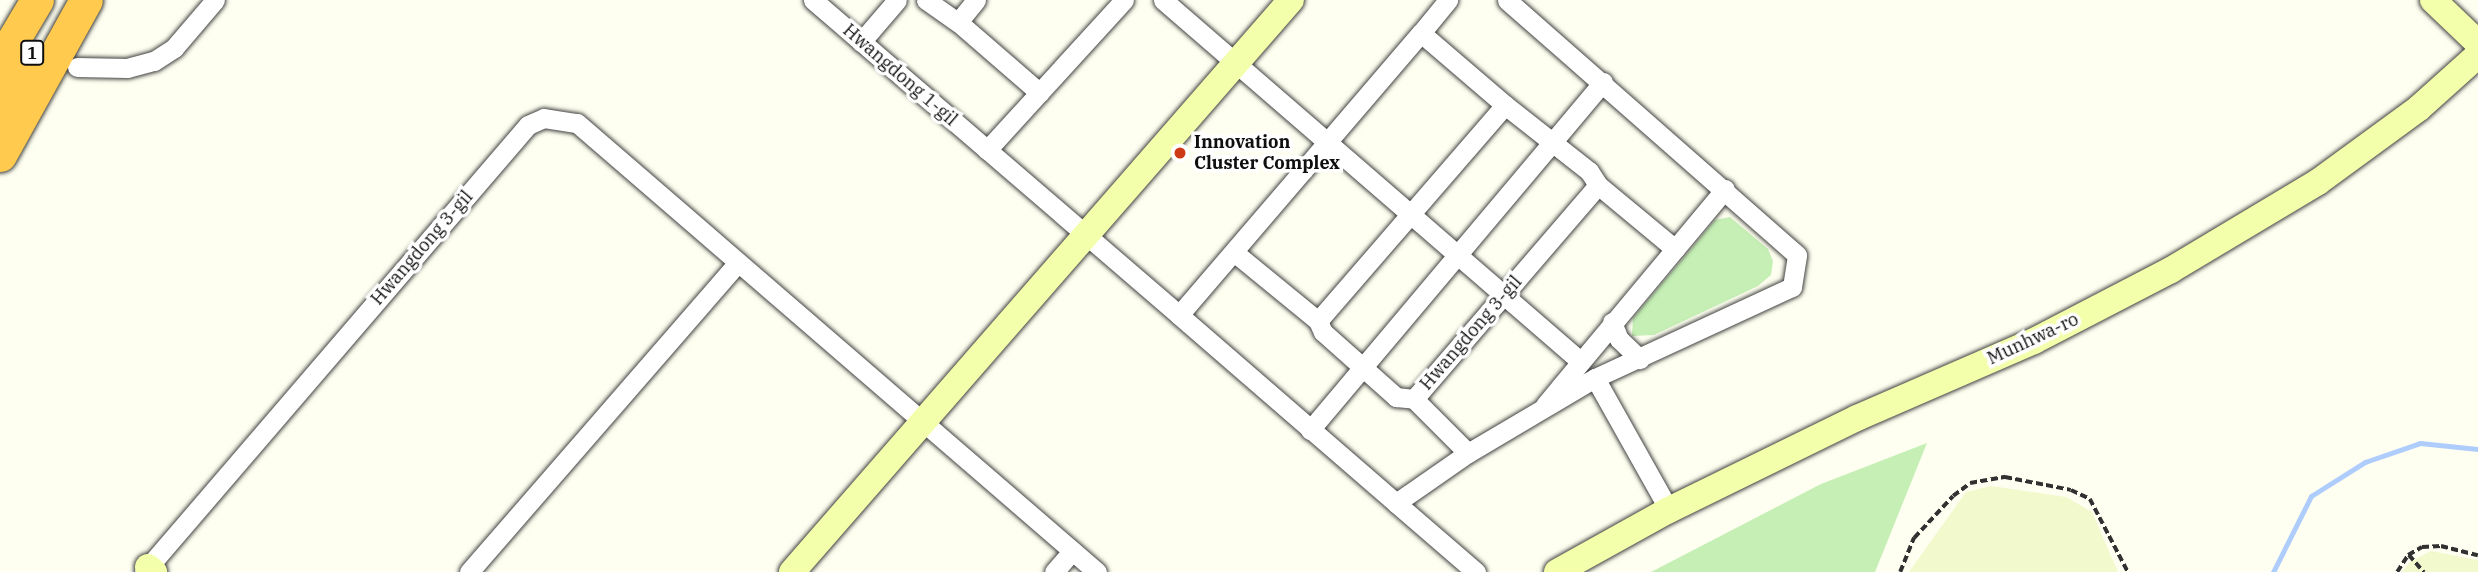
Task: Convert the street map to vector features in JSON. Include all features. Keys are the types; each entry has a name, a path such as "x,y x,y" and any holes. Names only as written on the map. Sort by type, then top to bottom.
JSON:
{"highway":[{"path":"0,28 18,0"},
{"name":"1","path":"0,62 37,0"},
{"name":"1","path":"0,106 64,0"},
{"path":"0,155 86,0"}],"street":[{"path":"77,68 127,68 154,61 174,48 215,0"},
{"name":"Hwangdong 1-gil","path":"813,0 1085,238"},
{"path":"861,42 897,0"},
{"path":"926,0 958,22 1040,93"},
{"path":"958,22 976,0"},
{"path":"987,150 1124,0"},
{"path":"1163,0 1580,361"},
{"path":"792,572 1291,0"},
{"path":"1179,315 1235,253 1448,0"},
{"path":"1396,503 1468,453 1545,405 1595,378 1792,287 1797,255 1726,189 1507,0"},
{"path":"2433,0 2478,43"},
{"path":"1421,33 1505,105 1555,142 1589,171 1598,185 1675,249"},
{"name":"Munhwa-ro","path":"1557,572 1669,510 1857,418 2034,341 2171,270 2318,182 2420,108 2478,55"},
{"path":"1310,430 1459,257 1604,82"},
{"path":"1318,321 1505,105"},
{"name":"Hwangdong 3-gil","path":"149,570 528,125 544,118 577,123 737,264 1097,572"},
{"name":"Hwangdong 3-gil","path":"1468,453 1413,400 1598,185"},
{"path":"1545,405 1726,189"},
{"path":"1085,238 1179,315 1476,572"},
{"path":"1235,253 1318,321 1323,332 1396,397 1413,400"},
{"path":"470,572 737,264"},
{"path":"1612,322 1619,339 1640,359"},
{"path":"1595,378 1669,510"},
{"path":"1054,572 1072,551"}],"path":[{"path":"1900,572 1913,538 1953,496 1970,483 2005,477 2071,490 2091,499 2127,572"},
{"path":"2397,572 2408,555 2430,546 2478,555"},
{"path":"2408,555 2424,572"}],"green space":[{"path":"1730,217 1768,249 1773,261 1771,275 1758,286 1654,335 1632,336 1633,318 1715,220"},
{"path":"1927,443 1875,572 1651,572 1821,484"},
{"path":"1991,486 2066,497 2092,512 2118,572 1909,572 1966,492"},
{"path":"2431,551 2478,560 2478,572 2402,572 2410,562"}],"waterway":[{"path":"2273,572 2311,496 2365,462 2420,443 2478,449"}],"place":[{"name":"Innovation Cluster Complex","path":"1180,153"}]}
